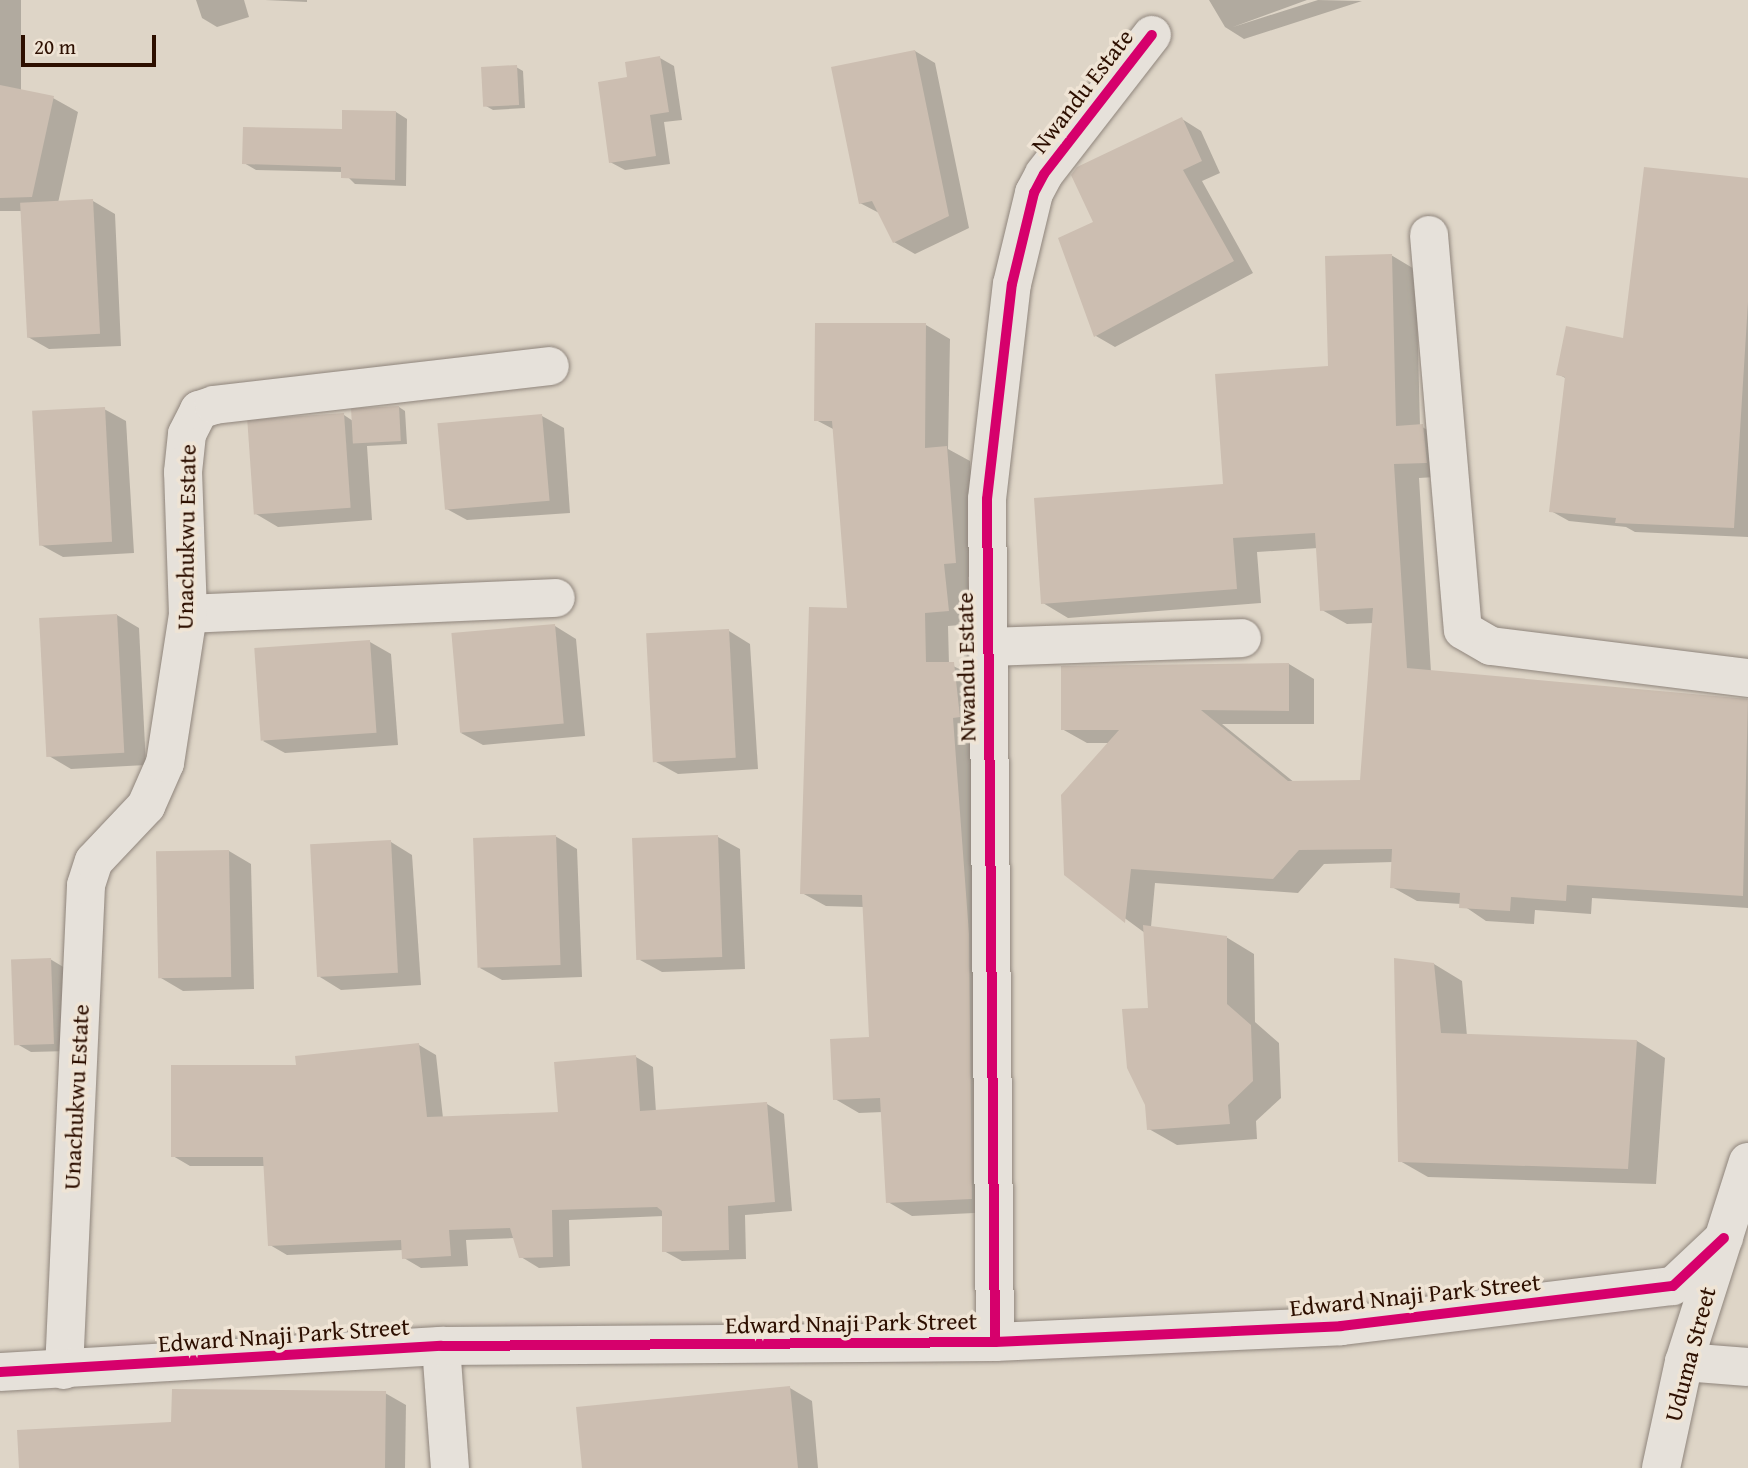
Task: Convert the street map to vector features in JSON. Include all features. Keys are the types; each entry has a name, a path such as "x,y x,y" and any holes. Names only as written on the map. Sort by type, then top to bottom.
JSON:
{"street":[{"name":"Nwandu Estate","path":"995,1342 986,499 1012,284 1034,193 1152,35"},
{"path":"1429,235 1449,422 1463,630 1491,646 1748,678"},
{"name":"Unachukwu Estate","path":"64,1370 86,885 94,861 146,807 165,763 188,614 183,472 187,435 199,410 214,405 550,366"},
{"path":"188,614 556,598"},
{"path":"986,647 1242,638"},
{"name":"Uduma Street","path":"1661,1468 1684,1362 1748,1162"},
{"name":"Edward Nnaji Park Street","path":"0,1372 441,1346 995,1342 1341,1326 1673,1286 1724,1238"},
{"path":"441,1346 450,1468"},
{"path":"1684,1362 1748,1367"}],"building":[{"path":"915,50 949,216 893,243 872,201 859,204 831,67"},
{"path":"660,56 669,112 650,115 656,156 609,163 598,82 627,77 625,62"},
{"path":"517,65 519,105 483,107 481,67"},
{"path":"0,85 54,96 32,197 0,198"},
{"path":"342,110 396,111 395,180 341,178 341,167 242,164 243,127 342,129"},
{"path":"1182,117 1202,161 1183,170 1234,261 1094,337 1058,238 1093,222 1071,175 1077,167"},
{"path":"1644,167 1748,178 1748,302 1734,528 1615,523 1616,518 1549,512 1565,377 1556,375 1566,326 1623,338"},
{"path":"93,199 100,334 27,338 20,203"},
{"path":"1392,254 1396,426 1423,424 1427,463 1394,464 1407,668 1748,699 1743,896 1567,885 1566,901 1511,897 1510,911 1459,908 1460,893 1390,888 1392,849 1299,850 1273,879 1131,869 1125,923 1064,875 1061,795 1119,730 1061,730 1061,666 1289,663 1289,711 1201,710 1288,781 1360,780 1373,608 1320,611 1315,533 1233,538 1237,589 1041,604 1034,498 1223,484 1215,374 1328,366 1325,256"},
{"path":"815,323 926,323 925,448 947,446 956,563 944,564 949,611 925,613 926,662 954,662 960,717 953,718 969,934 972,1199 886,1203 880,1098 833,1100 830,1039 869,1037 862,895 800,894 809,607 847,608 832,421 814,421"},
{"path":"399,406 401,441 353,443 351,409"},
{"path":"105,407 112,542 39,546 32,411"},
{"path":"344,413 351,508 254,515 247,420"},
{"path":"542,414 550,501 445,510 437,423"},
{"path":"117,614 124,753 46,757 39,618"},
{"path":"555,624 564,724 460,733 451,633"},
{"path":"729,629 736,758 653,762 646,633"},
{"path":"370,640 376,733 261,741 254,648"},
{"path":"556,835 561,965 478,968 473,838"},
{"path":"718,835 722,957 636,960 632,838"},
{"path":"391,840 398,973 317,977 310,844"},
{"path":"229,850 231,977 158,978 156,851"},
{"path":"1143,925 1227,936 1227,1004 1251,1025 1253,1081 1228,1105 1230,1124 1147,1130 1145,1105 1127,1068 1122,1009 1148,1008"},
{"path":"51,958 54,1044 14,1045 11,959"},
{"path":"1394,958 1434,963 1441,1033 1637,1040 1628,1169 1398,1162"},
{"path":"419,1043 427,1117 558,1112 554,1062 636,1055 640,1111 767,1102 775,1202 728,1206 729,1250 662,1252 662,1211 657,1207 552,1210 553,1257 519,1258 510,1228 449,1230 451,1256 402,1259 401,1240 268,1246 263,1157 171,1157 171,1065 296,1065 295,1056"},
{"path":"790,1386 798,1468 582,1468 576,1407"},
{"path":"172,1389 386,1391 385,1468 19,1468 17,1430 171,1422"}],"cycle path":[{"path":"995,1342 987,499 1012,284 1034,193 1044,174 1152,35"},
{"path":"0,1372 441,1346 995,1342 1341,1326 1673,1286 1724,1238"}]}
